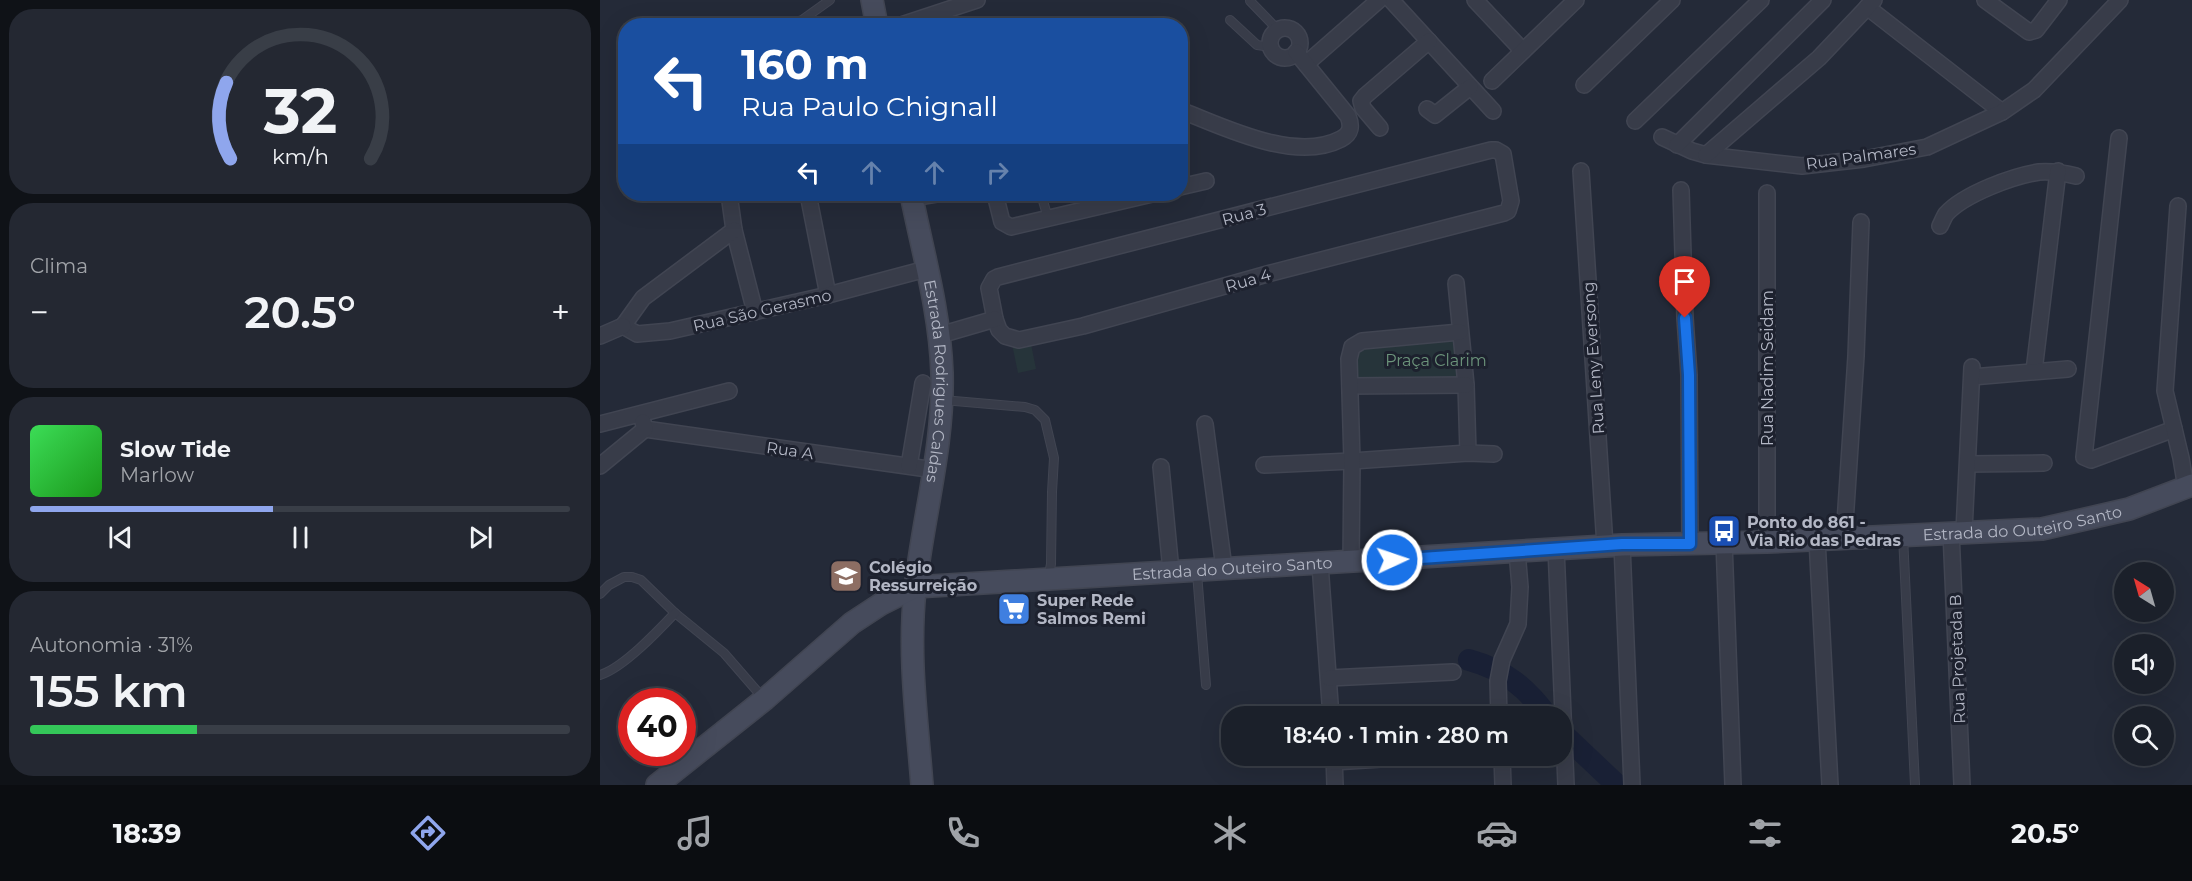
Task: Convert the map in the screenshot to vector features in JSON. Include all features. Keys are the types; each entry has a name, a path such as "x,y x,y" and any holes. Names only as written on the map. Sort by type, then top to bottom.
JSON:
{"street":[{"path":"872,0 875,18"},
{"path":"922,18 976,0"},
{"path":"1188,113 1229,130 1297,147 1315,147 1345,137 1351,124 1348,116 1301,58 1297,33 1288,28 1278,30 1271,37 1271,47 1274,52 1282,57 1301,58 1379,0"},
{"path":"1391,0 1493,111"},
{"path":"1475,0 1523,51"},
{"path":"1584,85 1672,0"},
{"path":"1635,121 1761,0"},
{"path":"1677,145 1823,0"},
{"path":"1985,0 2029,32 2036,30 2059,0"},
{"name":"Rua Palmares","path":"1662,137 1706,155 1802,166 1864,159 1927,147 2002,112 2034,90 2120,0"},
{"path":"1492,81 1574,1"},
{"path":"1706,155 1819,58 1871,4 2002,112"},
{"path":"1380,128 1363,108 1361,101 1429,41"},
{"path":"1427,109 1435,116 1470,87"},
{"path":"2119,138 2084,457 2091,460 2174,429"},
{"name":"Rua 3","path":"997,325 989,288 994,279 998,277 1491,150 1503,154"},
{"name":"Rua 4","path":"997,325 1005,336 1019,340 1083,326 1271,273 1499,215 1508,211 1511,206 1503,154"},
{"name":"Rua Leny Eversong","path":"1581,171 1614,545 1632,785"},
{"path":"1940,226 1946,215 1971,196 2025,175 2058,171 2076,176"},
{"path":"2058,171 2034,371 2068,369"},
{"path":"1188,185 1206,181"},
{"path":"1681,190 1689,375 1690,544"},
{"name":"Rua Nadim Seidam","path":"1767,193 1767,542"},
{"path":"730,201 734,230 755,312"},
{"path":"809,201 828,295"},
{"name":"Estrada Rodrigues Caldas","path":"912,201 939,335 942,400 935,470 915,587 912,651 922,785"},
{"path":"996,201 1006,226 1011,227 1107,201"},
{"path":"2178,206 2165,378 2167,401 2189,486"},
{"path":"1844,538 1856,356 1861,222"},
{"path":"600,336 623,326 643,298 734,230"},
{"name":"Rua São Gerasmo","path":"623,326 638,334 649,334 828,295 926,269"},
{"path":"1456,283 1466,386 1468,453"},
{"path":"939,335 997,325"},
{"path":"1351,562 1350,351 1355,344 1362,342 1460,332"},
{"name":"Rua Projetada B","path":"1962,785 1958,532 1968,464 1972,372 2034,371"},
{"path":"909,466 923,382"},
{"path":"1350,386 1466,386"},
{"path":"600,424 729,392"},
{"path":"600,466 645,429 640,413"},
{"path":"1205,424 1224,568"},
{"name":"Rua A","path":"645,429 935,470"},
{"path":"1264,465 1352,462 1468,453 1494,454"},
{"path":"1968,464 2044,463"},
{"path":"1161,466 1171,571"},
{"name":"Estrada do Outeiro Santo","path":"657,785 765,699 852,623 880,604 915,587 1614,545 1767,542 2019,531 2065,525 2129,509 2189,486"},
{"path":"1817,539 1830,785"},
{"path":"1725,542 1733,785"},
{"path":"1556,548 1566,785"},
{"path":"1499,706 1498,681 1502,660 1518,624 1520,587 1517,550"},
{"path":"1320,564 1330,706"},
{"path":"1329,678 1453,672"},
{"path":"1334,766 1335,785"},
{"path":"1502,766 1503,785"}],"lane":[{"path":"805,18 830,0"},
{"path":"1250,1 1278,30"},
{"path":"1230,20 1257,45 1271,47"},
{"path":"1043,201 1047,218"},
{"path":"942,400 1025,407 1035,410 1045,420 1054,458 1051,564 1048,579"},
{"path":"1902,535 1915,785"},
{"path":"1196,569 1206,685"},
{"path":"600,594 609,585 624,577 641,580 675,613 724,653 765,699"},
{"path":"600,675 611,671 675,613"}],"green space":[{"name":"Praça Clarim","path":"1460,332 1466,385 1350,386 1352,347"},
{"path":"1030,339 1036,369 1018,373 1012,344"}],"waterway":[{"path":"1469,660 1493,669 1514,681 1539,706"},
{"path":"1572,742 1617,785"}],"place":[{"name":"Ponto do 861 - Via Rio das Pedras","path":"1724,531"},
{"name":"Colégio Ressurreição","path":"846,576"},
{"name":"Super Rede Salmos Remi","path":"1014,609"}],"route":[{"path":"1392,560 1622,544 1690,544 1689,375 1685,318"}]}
